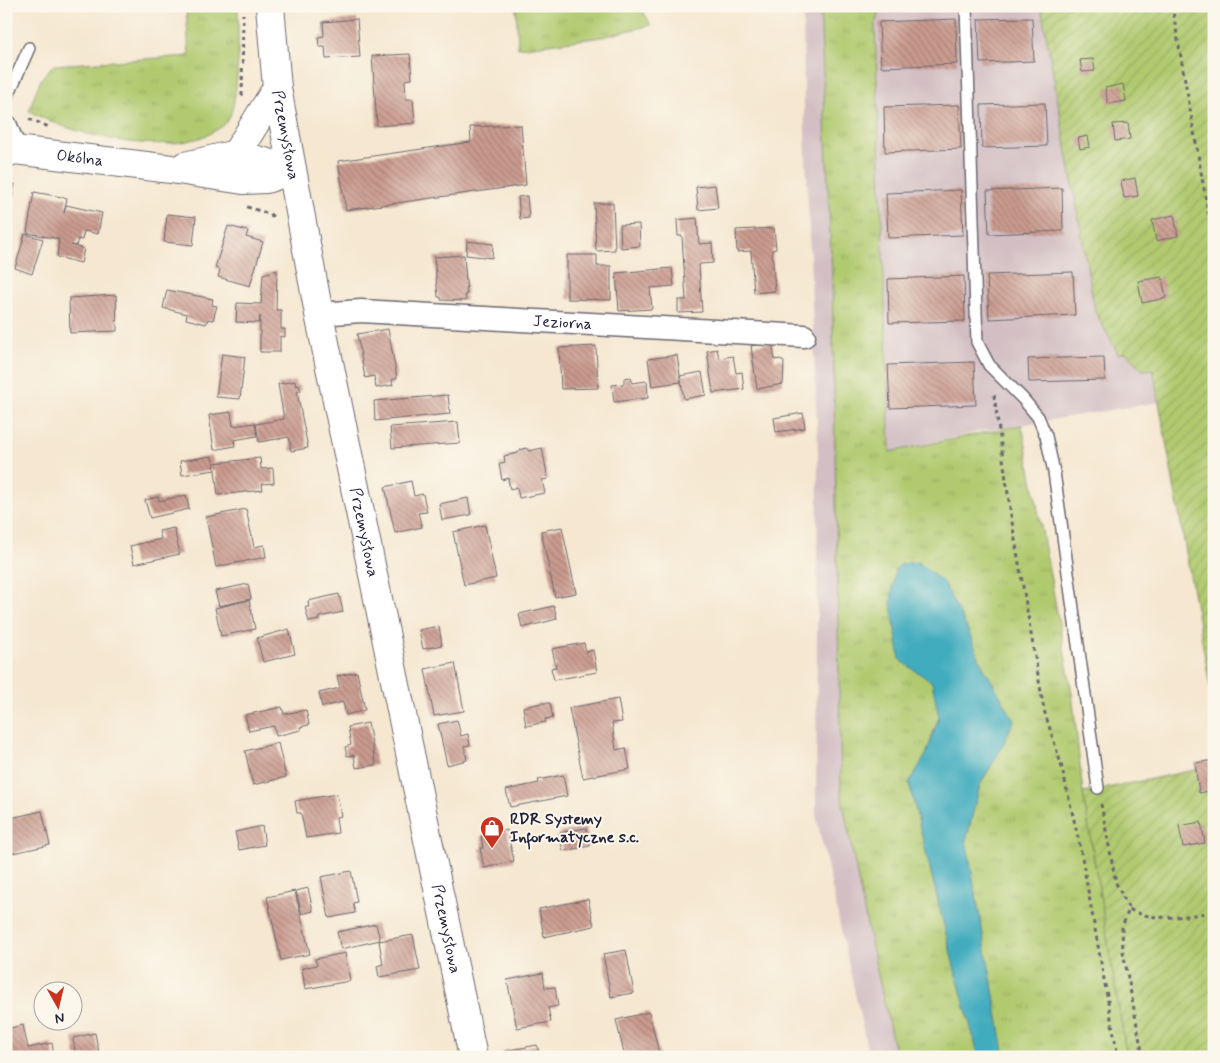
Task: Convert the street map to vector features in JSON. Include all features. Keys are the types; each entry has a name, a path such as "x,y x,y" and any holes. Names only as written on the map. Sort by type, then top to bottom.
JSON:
{"main road":[{"name":"Przemysłowa","path":"270,6 277,88 319,314 473,1057"},
{"path":"236,154 277,88"},
{"name":"Okólna","path":"9,143 243,180 266,179 292,170"},
{"name":"Okólna","path":"172,169 236,154 292,170"}],"street":[{"name":"Jeziorna","path":"319,314 361,311 804,336"}],"lane":[{"path":"966,6 977,342 989,365 1023,398 1038,417 1046,436 1054,472 1098,788"},
{"path":"6,100 29,48"}],"path":[{"path":"242,99 243,6"},
{"path":"1172,6 1214,246"},
{"path":"989,365 1012,522 1044,710 1061,764 1080,846 1118,1057"},
{"path":"1098,788 1116,883 1129,909 1138,915 1169,917 1214,912"},
{"path":"1129,909 1122,928 1123,951 1143,1057"}],"shaded area":[{"path":"803,6 820,6 832,274 841,793 863,906 896,1057 869,1057 816,815 818,451 804,107"},
{"path":"880,6 1041,6 1095,311 1126,352 1153,368 1159,402 977,432 890,452 875,25"}],"green space":[{"path":"186,6 238,6 238,62 233,105 230,116 225,124 218,129 193,140 171,143 120,141 70,128 29,111 41,80 54,65 189,56"},
{"path":"516,6 640,6 651,25 602,37 518,48"},
{"path":"820,6 880,6 875,25 890,452 1022,425 1072,692 1083,793 1127,1057 1005,1057 966,840 980,785 1001,749 1014,720 983,666 965,624 900,660 932,682 939,717 926,755 909,783 953,962 979,1057 896,1057 863,906 841,793 832,274"},
{"path":"1041,6 1214,6 1214,708 1153,369 1142,370 1126,352 1118,354 1095,311"},
{"path":"1214,766 1214,1057 1127,1057 1083,793"}],"water":[{"path":"918,562 943,582 965,624 983,666 1014,720 1001,749 980,785 966,840 1005,1057 979,1057 953,962 909,783 926,755 939,717 932,682 900,660 891,603 895,570 901,564"}],"building":[{"path":"385,6 406,6 406,8 385,9"},
{"path":"1032,18 1034,61 980,63 978,19"},
{"path":"357,19 360,57 326,59 325,47 319,47 318,37 324,36 323,22"},
{"path":"956,19 957,64 881,67 879,22"},
{"path":"410,54 412,79 405,80 406,99 413,99 415,123 377,126 372,56"},
{"path":"1093,59 1095,71 1082,72 1080,60"},
{"path":"1123,84 1126,101 1108,104 1105,88"},
{"path":"1045,103 1047,146 982,148 981,105"},
{"path":"959,105 961,149 885,152 884,107"},
{"path":"1128,123 1130,139 1115,141 1113,124"},
{"path":"521,125 526,185 346,210 338,161 471,142 470,127"},
{"path":"1088,136 1090,147 1080,149 1078,138"},
{"path":"1135,178 1138,196 1124,198 1121,181"},
{"path":"6,182 15,184 7,220 6,220"},
{"path":"715,185 718,208 698,210 696,187"},
{"path":"1062,188 1063,231 989,234 987,191"},
{"path":"961,190 963,235 888,238 886,193"},
{"path":"34,192 67,198 64,213 66,205 102,213 98,234 84,231 82,240 78,239 76,246 71,245 84,249 81,263 57,257 59,239 27,233"},
{"path":"527,196 529,218 520,219 518,197"},
{"path":"594,203 613,203 615,250 596,251"},
{"path":"167,214 196,217 193,245 164,242"},
{"path":"1174,215 1178,236 1156,241 1152,220"},
{"path":"697,218 699,244 712,243 713,263 700,264 699,266 702,312 678,313 678,300 686,300 682,236 678,236 677,220"},
{"path":"639,224 640,246 621,248 620,225"},
{"path":"228,226 248,231 246,237 263,242 250,286 218,277 220,270 215,268"},
{"path":"774,228 776,249 772,250 775,291 754,293 751,251 737,252 736,230"},
{"path":"25,234 43,239 32,274 15,268"},
{"path":"467,241 493,244 492,258 466,255"},
{"path":"464,255 466,301 441,300 441,297 438,297 434,257"},
{"path":"567,255 597,255 597,266 611,266 611,300 567,299"},
{"path":"672,268 674,286 650,288 652,309 619,311 616,273"},
{"path":"277,270 276,310 281,310 281,329 285,329 285,337 280,336 280,352 260,352 260,316 259,323 236,322 237,303 261,304 263,274"},
{"path":"1073,272 1075,315 989,319 987,275"},
{"path":"964,276 965,321 889,323 888,279"},
{"path":"1162,277 1166,298 1142,303 1138,281"},
{"path":"167,290 213,299 212,305 217,306 213,320 208,319 206,324 186,319 187,314 163,308"},
{"path":"116,295 117,331 70,333 69,298"},
{"path":"388,329 397,378 392,380 393,385 376,388 374,376 365,378 357,334"},
{"path":"772,342 775,360 780,359 784,362 783,384 757,389 751,346"},
{"path":"596,346 598,388 561,389 559,348"},
{"path":"717,349 719,358 733,356 736,373 742,372 744,389 713,393 707,351"},
{"path":"222,354 245,357 240,399 216,397"},
{"path":"677,355 681,382 652,386 648,359"},
{"path":"1104,357 1105,380 1029,382 1028,359"},
{"path":"974,362 976,405 890,408 888,365"},
{"path":"702,372 706,395 684,399 680,376"},
{"path":"631,377 632,383 647,381 648,398 614,402 612,385 624,384 624,378"},
{"path":"295,381 296,386 299,385 301,391 297,392 308,448 291,451 289,437 259,442 256,424 284,419 278,384"},
{"path":"448,395 450,414 375,421 374,401"},
{"path":"231,412 233,426 255,423 257,436 234,440 235,446 214,450 209,415"},
{"path":"803,413 805,428 776,432 774,418"},
{"path":"458,422 460,443 392,448 390,427"},
{"path":"526,448 529,451 542,448 548,479 542,480 545,493 519,498 517,487 510,489 508,478 502,480 499,464 505,462 504,456 518,453"},
{"path":"212,456 215,470 182,475 180,461"},
{"path":"260,458 261,469 273,468 274,483 262,484 263,490 218,495 214,463"},
{"path":"411,481 414,496 423,494 427,512 418,513 422,527 395,533 385,487"},
{"path":"186,495 189,509 150,518 145,500 158,497 159,501"},
{"path":"468,498 471,515 442,520 439,504"},
{"path":"246,509 254,547 264,545 266,557 216,567 206,517"},
{"path":"485,525 496,578 464,585 453,532"},
{"path":"562,527 576,593 555,597 541,531"},
{"path":"174,528 180,554 134,564 130,546 161,539 159,531"},
{"path":"248,584 251,599 219,606 215,591"},
{"path":"339,594 343,612 319,617 319,620 309,622 305,607 309,607 308,601"},
{"path":"249,600 255,629 221,636 215,608"},
{"path":"554,606 557,619 522,628 519,614"},
{"path":"439,626 442,645 423,649 419,630"},
{"path":"289,629 295,654 263,662 257,638"},
{"path":"584,643 586,652 593,650 597,672 554,680 551,668 556,667 552,649"},
{"path":"455,663 464,711 434,716 425,669"},
{"path":"357,672 365,710 346,715 343,702 322,707 319,693 340,688 337,676"},
{"path":"618,699 622,722 612,723 616,750 626,748 630,769 583,778 569,708"},
{"path":"550,703 553,718 545,719 546,722 526,726 523,707"},
{"path":"282,707 284,714 306,710 309,725 300,727 301,730 276,736 274,726 249,731 245,715"},
{"path":"457,720 461,736 468,734 470,745 464,746 467,760 447,765 438,724"},
{"path":"368,723 376,765 356,768 354,755 347,756 345,747 351,745 348,727"},
{"path":"278,743 286,777 253,785 245,751"},
{"path":"1214,760 1214,790 1199,793 1195,763"},
{"path":"563,775 567,796 510,807 506,790 539,783 538,780"},
{"path":"337,794 341,816 336,817 338,833 306,838 301,813 297,813 295,801"},
{"path":"42,811 50,845 8,854 6,819"},
{"path":"1201,822 1205,843 1183,847 1179,826"},
{"path":"262,826 265,845 239,850 235,832"},
{"path":"586,828 590,846 563,851 559,833"},
{"path":"507,830 514,861 484,868 480,848 483,848 481,836"},
{"path":"351,871 357,902 353,903 355,913 329,918 321,877"},
{"path":"308,888 313,911 302,914 296,891"},
{"path":"295,891 310,954 281,960 267,897"},
{"path":"588,899 594,926 544,937 539,909"},
{"path":"376,924 380,940 341,949 337,932"},
{"path":"413,935 420,970 379,977 377,966 383,964 379,941"},
{"path":"626,950 634,993 611,997 603,954"},
{"path":"345,953 350,981 305,989 302,968 317,965 315,959"},
{"path":"543,973 545,988 555,987 558,1006 548,1008 551,1022 517,1028 507,980"},
{"path":"649,1012 660,1057 625,1057 616,1020"},
{"path":"23,1025 28,1048 52,1043 54,1057 6,1057 6,1029"},
{"path":"95,1033 100,1057 76,1057 73,1038"},
{"path":"537,1045 540,1057 506,1057 505,1051"}],"place":[{"name":"RDR Systemy Informatyczne s.c.","path":"492,849"}]}
